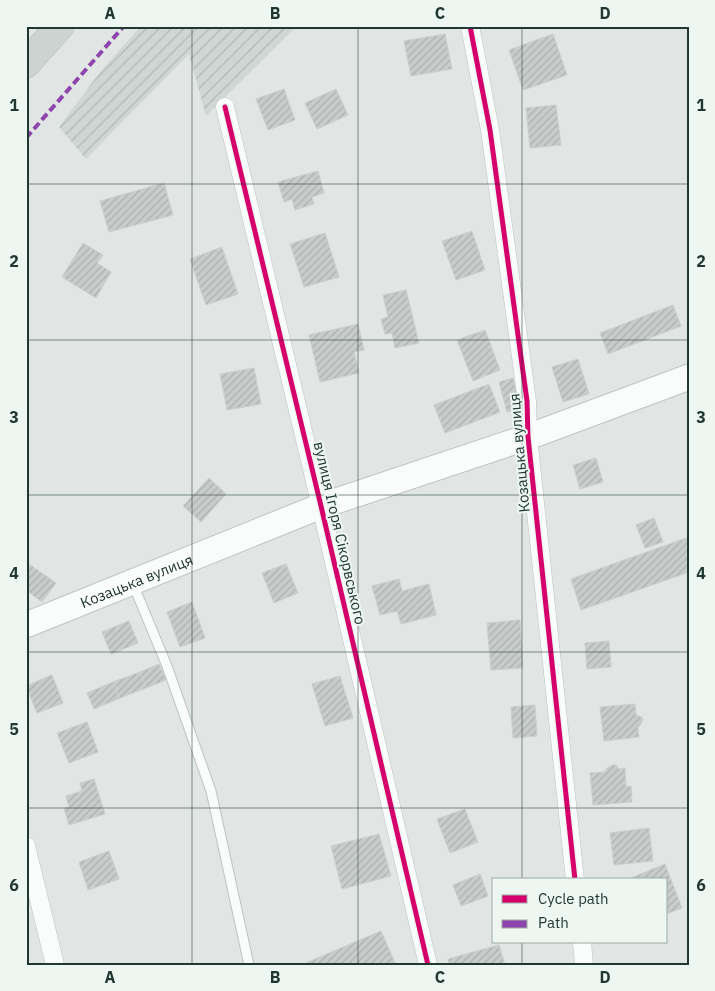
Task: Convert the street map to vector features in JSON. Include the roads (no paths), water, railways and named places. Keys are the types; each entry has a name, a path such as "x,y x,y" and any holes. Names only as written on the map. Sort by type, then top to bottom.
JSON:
{"main road":[{"path":"26,64 60,26"}],"street":[{"name":"Козацька вулиця","path":"470,26 490,130 527,401 528,437 575,878"},
{"name":"вулиця Ігоря Сікорвського","path":"225,107 321,506 428,965"},
{"name":"Козацька вулиця","path":"26,624 321,506 528,437 689,377"},
{"path":"26,846 55,965"},
{"path":"582,944 584,965"}],"lane":[{"path":"132,581 167,666 211,791 249,965"}]}
